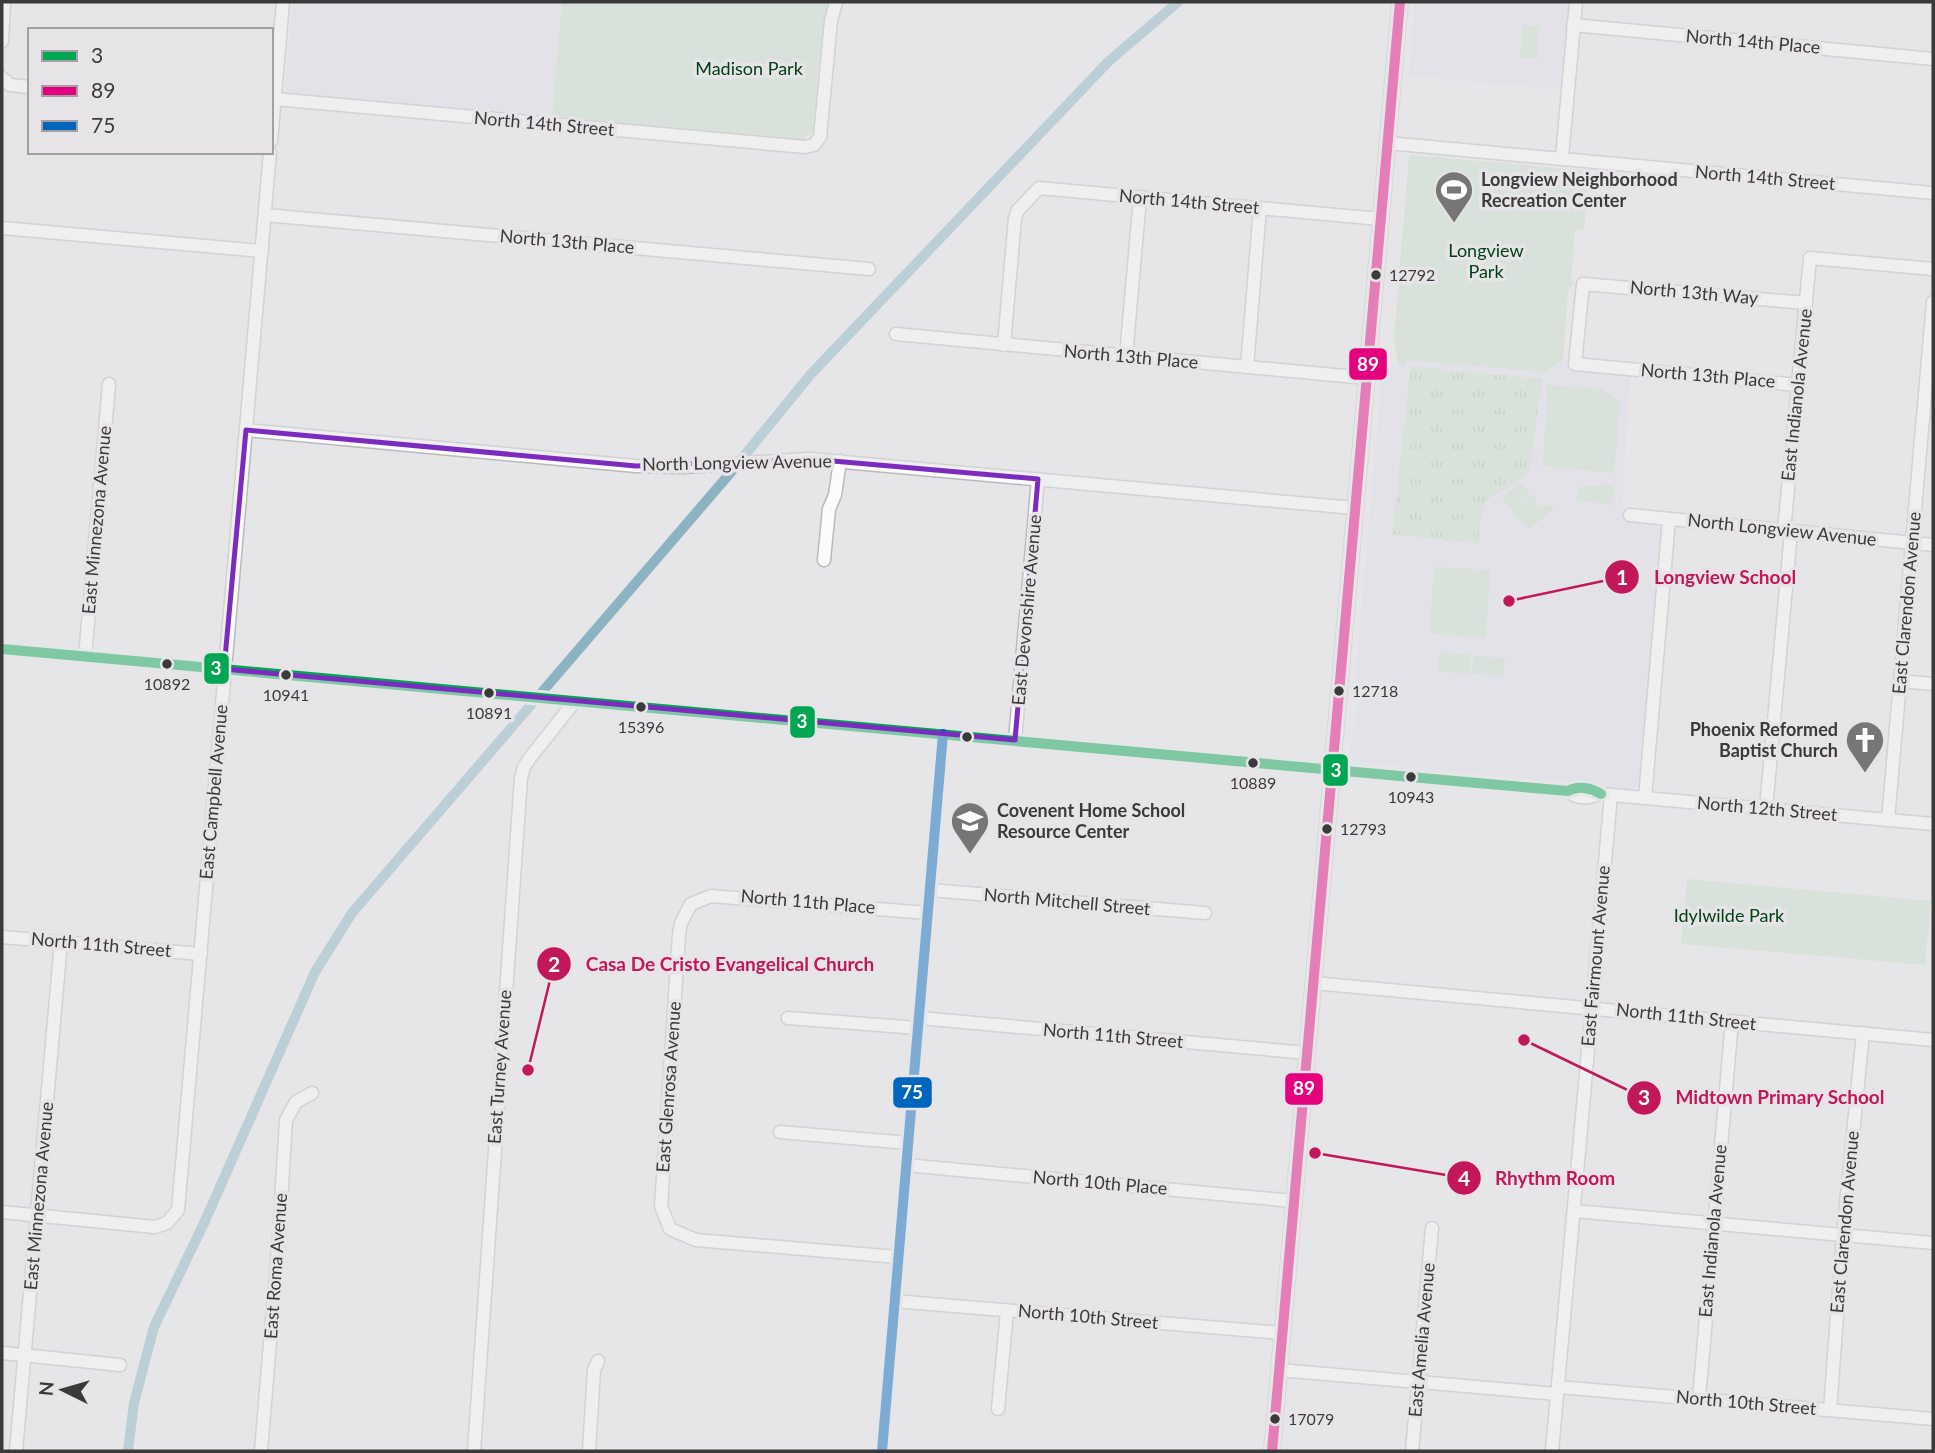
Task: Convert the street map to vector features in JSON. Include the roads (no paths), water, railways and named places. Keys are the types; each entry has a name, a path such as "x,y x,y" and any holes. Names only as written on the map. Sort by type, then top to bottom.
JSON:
{"main road":[{"path":"1272,1451 1400,2"}],"street":[{"path":"2,41 4,2"},
{"path":"273,106 283,2"},
{"name":"North 14th Street","path":"273,106 805,147 814,145 820,137 831,21 836,2"},
{"path":"1562,157 1576,2"},
{"name":"North 14th Place","path":"1573,25 1933,59"},
{"path":"6,82 28,87"},
{"name":"North 14th Street","path":"1387,142 1933,193"},
{"name":"East Campbell Avenue","path":"37,1215 149,1227 163,1225 172,1220 178,1210 270,154"},
{"name":"North 14th Street","path":"1004,345 1015,218 1018,210 1039,188 1380,219"},
{"path":"1126,356 1140,198"},
{"path":"1247,367 1261,208"},
{"name":"North 13th Place","path":"265,215 869,269"},
{"path":"2,228 262,251"},
{"name":"East Indianola Avenue","path":"1766,809 1810,258 1933,269"},
{"name":"North 13th Way","path":"1575,364 1583,284 1806,303"},
{"name":"East Clarendon Avenue","path":"1888,820 1933,302"},
{"name":"North 13th Place","path":"896,334 1366,378"},
{"name":"North 13th Place","path":"1575,364 1798,385"},
{"name":"East Minnezona Avenue","path":"85,657 109,384"},
{"name":"North Longview Avenue","path":"246,430 636,466 723,465 810,459 840,461 1354,508"},
{"path":"824,560 829,509 835,495 840,461"},
{"name":"East Devonshire Avenue","path":"1015,740 1038,479"},
{"name":"North Longview Avenue","path":"1630,515 1933,545"},
{"path":"1645,798 1670,519"},
{"name":"North 12th Street","path":"2,649 1567,791 1574,796 1588,798 1606,795 1933,824"},
{"path":"1900,681 1933,684"},
{"name":"East Turney Avenue","path":"474,1451 521,778 524,767 575,701"},
{"path":"881,1451 943,734"},
{"name":"East Fairmount Avenue","path":"1552,1451 1591,1008 1606,795"},
{"name":"North Mitchell Street","path":"930,890 1205,913"},
{"name":"North 11th Place","path":"691,904 699,899 723,895 928,913"},
{"name":"East Glenrosa Avenue","path":"691,904 681,923 679,935 661,1206 670,1229 696,1240 897,1257"},
{"name":"North 11th Street","path":"2,937 201,954"},
{"name":"East Minnezona Avenue","path":"16,1451 61,942"},
{"name":"North 11th Street","path":"1313,984 1933,1040"},
{"name":"North 11th Street","path":"788,1018 919,1023 1307,1053"},
{"name":"East Indianola Avenue","path":"1699,1398 1732,1021"},
{"name":"East Clarendon Avenue","path":"1830,1410 1843,1235 1863,1034"},
{"name":"East Roma Avenue","path":"261,1451 286,1120 296,1102 312,1093"},
{"path":"780,1132 908,1143"},
{"name":"North 10th Place","path":"906,1165 1293,1201"},
{"path":"1574,1211 1933,1243"},
{"path":"2,1212 37,1215"},
{"name":"East Amelia Avenue","path":"1412,1451 1432,1228"},
{"name":"North 10th Street","path":"894,1301 1282,1333"},
{"path":"998,1409 1007,1311"},
{"path":"2,1353 120,1365"},
{"path":"589,1451 594,1370 598,1361"},
{"name":"North 10th Street","path":"1279,1370 1418,1383 1699,1398 1933,1419"}],"waterway":[{"path":"128,1451 134,1403 154,1327 205,1221 315,972 352,913 726,478 811,374 1109,61 1178,2"}],"place":[{"name":"Longview Neighborhood Recreation Center","path":"1454,224"},
{"name":"12792","path":"1376,275"},
{"name":"Longview School","path":"1509,601"},
{"name":"10892","path":"167,664"},
{"name":"10941","path":"286,675"},
{"name":"12718","path":"1339,691"},
{"name":"10891","path":"489,693"},
{"name":"15396","path":"641,707"},
{"name":"10889","path":"1253,763"},
{"name":"Phoenix Reformed Baptist Church","path":"1865,774"},
{"name":"10943","path":"1411,777"},
{"name":"12793","path":"1327,829"},
{"name":"Covenent Home School Resource Center","path":"970,855"},
{"name":"Midtown Primary School","path":"1524,1040"},
{"name":"Casa De Cristo Evangelical Church","path":"528,1070"},
{"name":"Rhythm Room","path":"1315,1153"},
{"name":"17079","path":"1275,1419"}],"park label":[{"name":"Madison Park","path":"749,69"},
{"name":"Longview Park","path":"1486,261"},
{"name":"Idylwilde Park","path":"1729,916"}]}
